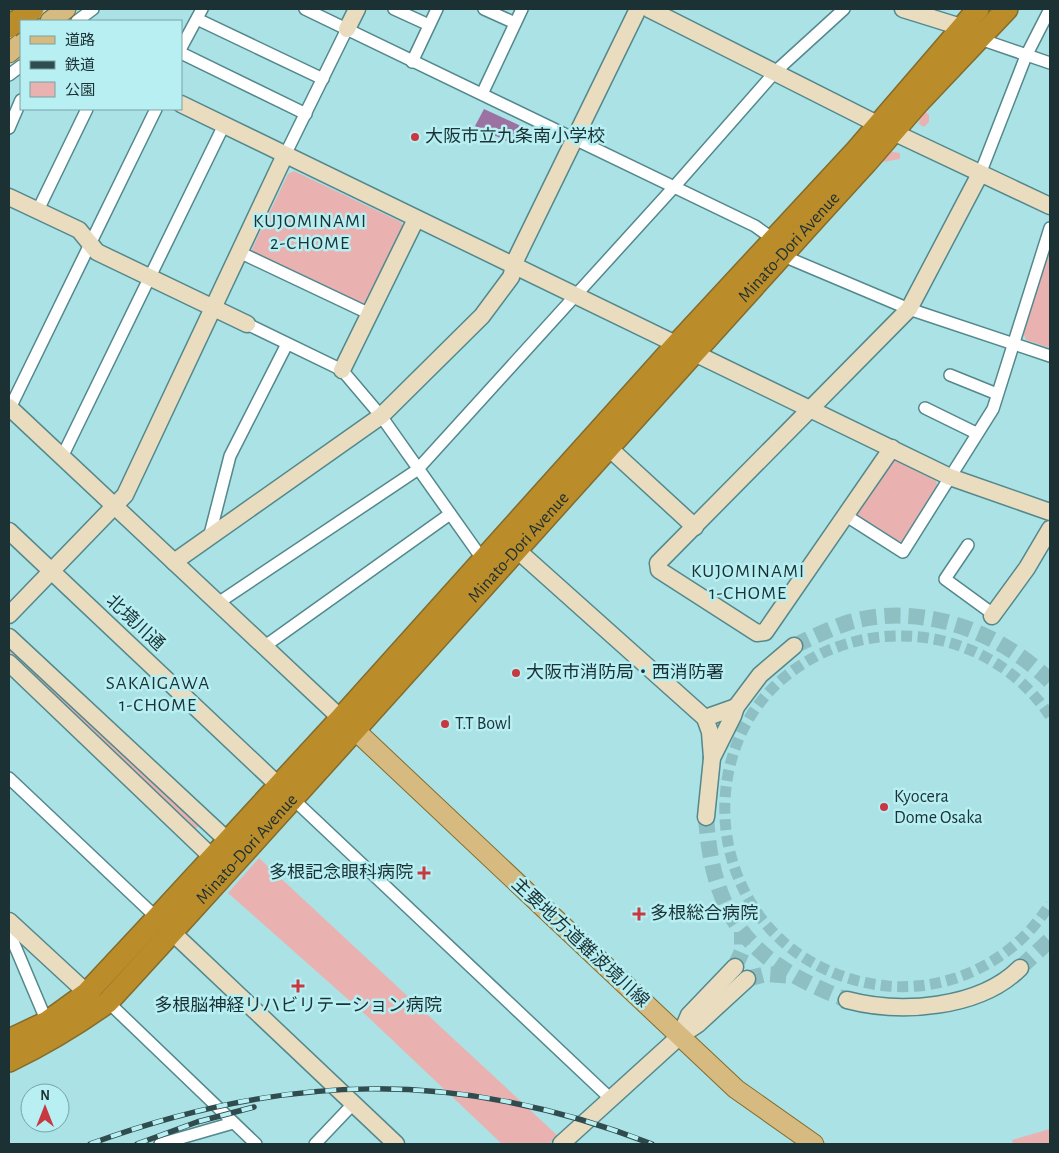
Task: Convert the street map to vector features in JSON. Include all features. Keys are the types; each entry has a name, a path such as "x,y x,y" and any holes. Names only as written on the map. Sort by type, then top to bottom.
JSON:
{"highway":[{"path":"9,27 33,9"},
{"name":"Minato-Dori Avenue","path":"885,128 962,27 978,9"},
{"name":"Minato-Dori Avenue","path":"348,725 483,560 685,349 885,128 980,39 1007,9"},
{"name":"Minato-Dori Avenue","path":"9,1040 47,1022 87,993 165,925 285,792 516,549 609,448 685,349"},
{"name":"Minato-Dori Avenue","path":"9,1061 52,1039 108,1002 212,857 285,792"}],"main road":[{"path":"51,20 66,9"},
{"path":"9,53 20,44"},
{"name":"主要地方道難波境川線","path":"348,725 736,1089 814,1144"}],"street":[{"path":"78,20 93,9"},
{"path":"305,9 755,226 777,247 909,309 1050,356"},
{"path":"9,615 125,495 212,307 356,9"},
{"path":"394,9 429,25"},
{"path":"412,62 437,9"},
{"path":"484,9 516,23"},
{"path":"482,94 522,9"},
{"path":"174,562 381,416 482,316 511,277 514,266 638,9"},
{"path":"650,9 776,71 885,128 1050,206"},
{"path":"218,603 418,470 674,188 776,71 844,9"},
{"path":"903,9 962,27"},
{"path":"892,448 765,632 757,634 659,570 658,563 909,309 980,174 1026,56 1050,9"},
{"path":"182,46 199,14 323,79"},
{"path":"980,39 1050,64"},
{"path":"182,53 306,114"},
{"path":"9,75 20,67"},
{"path":"9,128 20,102"},
{"path":"182,104 950,477 1050,512"},
{"path":"38,210 87,110"},
{"path":"156,110 10,408 348,725"},
{"path":"62,457 224,125"},
{"path":"9,197 79,230 97,252 342,370 381,416 483,560"},
{"path":"342,370 416,219"},
{"path":"845,515 903,552 976,433 993,409 1050,228"},
{"path":"240,252 370,314"},
{"path":"209,538 230,456 287,344"},
{"path":"950,375 997,394"},
{"path":"925,408 976,433"},
{"path":"609,448 695,527"},
{"path":"265,646 450,514"},
{"path":"968,545 945,579 993,615 1026,568 1050,529"},
{"name":"北境川通","path":"9,531 285,792"},
{"path":"516,549 705,718 710,732 712,758 706,817"},
{"path":"9,637 228,841"},
{"path":"712,758 736,706 760,675 794,646"},
{"path":"9,663 212,857"},
{"path":"705,718 736,706"},
{"path":"9,778 396,1144"},
{"path":"285,792 612,1100"},
{"path":"9,921 87,993"},
{"path":"9,932 47,1022"},
{"path":"680,1036 689,1015 735,967"},
{"path":"847,1000 888,1008 934,1006 984,991 1020,968"},
{"path":"561,1144 612,1100 680,1036 698,1024 747,979"},
{"path":"108,1002 256,1144"},
{"path":"315,1144 354,1103"},
{"path":"160,1144 174,1142 234,1123"}],"green space":[{"path":"925,111 929,115 929,122 924,127 919,124 920,116"},
{"path":"888,153 900,153 900,159 877,163"},
{"path":"294,171 401,222 404,229 368,303 361,305 254,254 252,249 288,174"},
{"path":"1050,244 1050,348 1026,340 1023,332"},
{"path":"895,460 936,481 938,487 904,541 897,542 858,516 857,510 887,462"},
{"path":"9,647 200,824 194,831 9,656"},
{"path":"259,858 558,1136 548,1144 502,1144 368,1017 228,893"},
{"path":"1050,1129 1050,1144 1013,1144 1012,1140"}],"shaded area":[{"path":"484,109 523,127 515,145 475,126"}],"tunnel":[{"path":"794,646 850,622 877,617 904,616 931,619 958,625 983,635 1030,663 1050,681"},
{"path":"1050,716 1009,673 961,646 908,636 856,641 807,661 767,694 738,741 725,799 728,844 736,872 756,911 768,927 797,953 831,972 849,978 887,986 911,986 935,983 958,977 980,968 1001,956 1036,924 1050,904"},
{"path":"706,817 710,853 718,884 729,911 744,934 762,953 786,970 814,986 847,1000"},
{"path":"735,967 742,951 742,932"},
{"path":"1020,968 1050,940"},
{"path":"747,979 766,974 791,976"}],"railway":[{"path":"9,14 16,9"},
{"path":"90,1144 162,1120 233,1103 302,1093 371,1089 440,1092 509,1102 580,1119 652,1144"},
{"path":"137,1144 197,1122 254,1107"}],"place":[{"name":"大阪市立九条南小学校","path":"415,137"},
{"name":"大阪市消防局・西消防署","path":"516,673"},
{"name":"T.T Bowl","path":"445,724"},
{"name":"Kyocera Dome Osaka","path":"884,807"},
{"name":"多根記念眼科病院","path":"424,873"},
{"name":"多根総合病院","path":"639,914"},
{"name":"多根脳神経リハビリテーション病院","path":"298,986"}],"district":[{"name":"KUJOMINAMI 2-CHOME","path":"310,232"},
{"name":"KUJOMINAMI 1-CHOME","path":"748,582"},
{"name":"SAKAIGAWA 1-CHOME","path":"158,694"}]}
